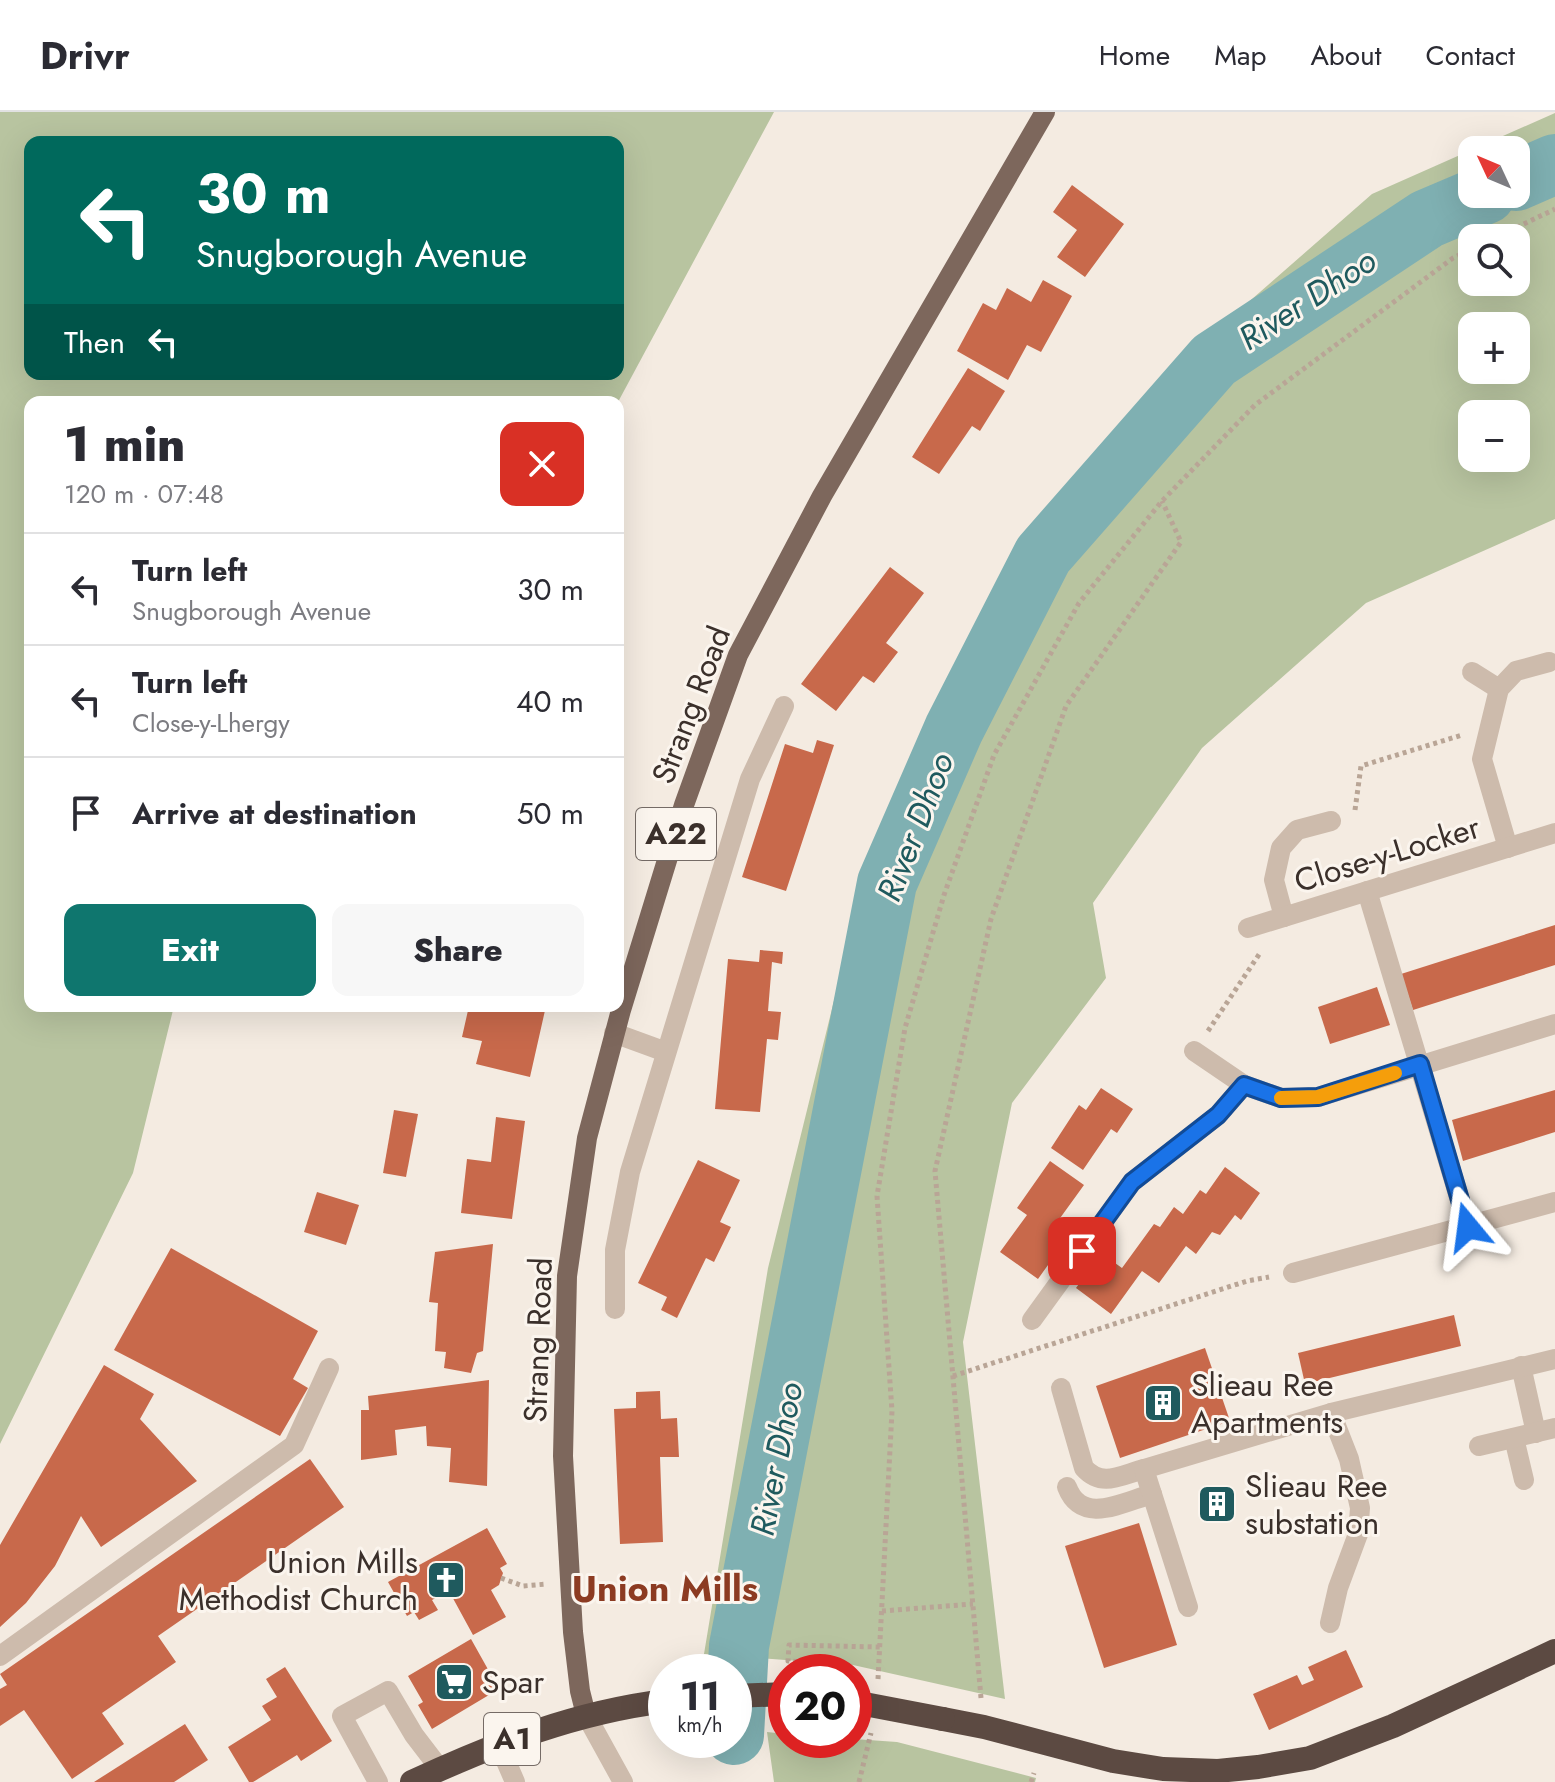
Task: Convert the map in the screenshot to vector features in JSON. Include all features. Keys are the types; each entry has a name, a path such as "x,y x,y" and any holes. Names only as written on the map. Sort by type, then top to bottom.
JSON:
{"highway":[{"path":"872,1705 984,1727 1163,1776 1310,1758 1393,1726 1555,1651"},
{"name":"A1","path":"412,1782 499,1745 586,1715 648,1703"}],"main road":[{"name":"Strang Road","path":"624,1000 684,805 738,655 822,496 1045,112"},
{"name":"Strang Road","path":"586,1715 573,1632 563,1456 567,1276 587,1138 620,1012"}],"street":[{"path":"1472,672 1499,689 1516,671 1549,662"},
{"name":"Close-y-Locker","path":"1499,689 1482,759 1508,848"},
{"path":"615,1309 615,1250 630,1172 750,779 784,706"},
{"name":"Close-y-Locker","path":"1284,917 1274,880 1281,848 1297,830 1331,821"},
{"name":"Close-y-Locker","path":"1248,928 1555,833"},
{"path":"1367,891 1468,1227"},
{"path":"1194,1051 1244,1085 1281,1098 1318,1097 1555,1024"},
{"path":"614,1033 666,1052"},
{"path":"1032,1320 1132,1182 1218,1115 1244,1085"},
{"path":"1293,1273 1555,1202"},
{"path":"1061,1388 1084,1468 1093,1477 1104,1480 1331,1413 1555,1359"},
{"path":"1479,1446 1550,1430 1521,1366"},
{"path":"0,1656 294,1445 329,1368"},
{"path":"1330,1623 1338,1588 1358,1534 1360,1508 1349,1459 1331,1413"},
{"path":"1514,1438 1524,1480"},
{"path":"1144,1469 1188,1607"},
{"path":"1067,1487 1071,1498 1083,1508 1095,1510 1152,1494"},
{"path":"378,1782 342,1716 388,1691 414,1735 440,1769"},
{"path":"586,1715 623,1782"},
{"path":"499,1745 515,1782"}],"path":[{"path":"1524,224 1555,209"},
{"path":"878,1677 892,1411 877,1196 905,1028 944,895 994,755 1079,603 1162,501 1255,405 1458,256"},
{"path":"984,1727 935,1171 991,919 1066,706 1181,542 1162,501"},
{"path":"1331,821 1334,832 1346,830 1356,807 1361,766 1490,727"},
{"path":"1194,1051 1284,917"},
{"path":"953,1376 1247,1281 1293,1273"},
{"path":"501,1578 523,1586 552,1583"},
{"path":"882,1611 973,1604"},
{"path":"788,1654 789,1645 880,1647"},
{"path":"859,1782 865,1758"},
{"path":"1031,1782 1034,1773"}],"green space":[{"path":"0,112 774,112 621,396 24,396 24,1012 173,1012 133,1173 0,1444"},
{"path":"1555,113 1555,519 1366,603 1202,748 1093,903 1106,978 1012,1103 963,1342 1005,1699 872,1669 872,1654 768,1654 768,1659 752,1658 752,1654 704,1654 768,1268 848,944 996,611 1164,376 1372,194 1458,156 1458,208 1530,208 1530,136 1503,136"},
{"path":"872,1740 897,1742 1036,1778 1035,1782 774,1782 771,1758 872,1758"}],"building":[{"path":"1072,185 1124,224 1085,277 1057,257 1077,230 1053,212"},
{"path":"1043,280 1072,296 1041,352 1027,345 1008,380 957,351 983,303 996,310 1007,288 1031,302"},
{"path":"968,368 1005,391 980,431 972,426 939,474 912,457"},
{"path":"890,567 924,593 886,643 898,652 874,683 863,676 836,711 801,684"},
{"path":"817,740 834,745 786,891 742,877 785,744 813,753"},
{"path":"1555,925 1555,965 1413,1010 1401,974"},
{"path":"760,950 783,952 782,964 772,962 768,1011 781,1012 778,1040 767,1039 760,1112 715,1109 728,959 759,962"},
{"path":"1377,987 1390,1025 1330,1044 1318,1007"},
{"path":"468,1012 545,1012 530,1077 476,1064 482,1041 462,1037"},
{"path":"1101,1088 1133,1109 1117,1133 1111,1129 1083,1170 1051,1148 1079,1105 1086,1110"},
{"path":"1555,1090 1555,1132 1463,1161 1452,1120"},
{"path":"394,1110 418,1114 406,1177 383,1173"},
{"path":"496,1117 525,1121 512,1219 461,1213 467,1159 491,1162"},
{"path":"698,1160 740,1180 720,1222 731,1227 714,1262 706,1258 677,1318 661,1310 667,1297 638,1283"},
{"path":"1050,1161 1084,1185 1050,1232 1055,1235 1048,1244 1058,1251 1038,1279 1000,1252 1027,1215 1017,1208"},
{"path":"1225,1167 1260,1193 1241,1220 1235,1215 1220,1235 1212,1232 1196,1254 1186,1246 1159,1283 1142,1271 1111,1314 1076,1288 1093,1265 1100,1270 1108,1258 1122,1268 1154,1224 1160,1227 1174,1207 1183,1214 1200,1190 1206,1194"},
{"path":"317,1192 359,1205 346,1245 304,1232"},
{"path":"493,1244 483,1351 477,1353 471,1373 444,1368 446,1352 435,1351 438,1303 429,1302 435,1252"},
{"path":"171,1248 318,1331 293,1379 308,1388 280,1436 114,1350"},
{"path":"1454,1315 1461,1346 1305,1384 1298,1353"},
{"name":"Slieau Ree Apartments","path":"1205,1348 1230,1421 1120,1458 1096,1386"},
{"path":"104,1365 154,1394 140,1419 197,1481 101,1547 81,1516 55,1566 26,1603 0,1627 0,1545"},
{"path":"489,1380 487,1486 449,1482 451,1448 427,1446 426,1426 395,1430 397,1455 361,1460 361,1410 369,1410 368,1396"},
{"path":"660,1391 661,1419 677,1418 679,1457 660,1457 663,1542 620,1544 614,1409 636,1408 636,1392"},
{"path":"310,1459 344,1507 158,1636 176,1662 102,1713 124,1744 72,1779 24,1710 0,1726 0,1689 7,1685 0,1674"},
{"name":"Slieau Ree substation","path":"1227,1490 1233,1511 1207,1519 1200,1498"},
{"path":"1139,1523 1177,1645 1104,1668 1065,1546"},
{"name":"Union Mills Methodist Church","path":"487,1528 507,1564 500,1568 503,1573 499,1585 491,1590 506,1617 473,1635 449,1591 432,1600 438,1610 419,1620 414,1612 407,1616 388,1582"},
{"name":"Spar","path":"471,1639 499,1689 432,1729 418,1705 423,1702 408,1676"},
{"path":"1346,1650 1363,1687 1269,1730 1253,1694 1297,1675 1302,1685 1314,1680 1308,1667"},
{"path":"285,1667 332,1741 301,1761 297,1755 249,1782 228,1747 271,1720 262,1706 277,1697 266,1679"},
{"path":"185,1724 208,1760 174,1782 94,1782"}],"waterway":[{"name":"River Dhoo","path":"1530,175 1555,164"},
{"name":"River Dhoo","path":"739,1654 887,883 954,729 1043,555 1214,360 1427,219 1458,206"}],"slow traffic":[{"path":"1281,1098 1318,1097 1395,1073"}],"place":[{"name":"Slieau Ree Apartments","path":"1163,1403"},
{"name":"Slieau Ree substation","path":"1217,1504"},
{"name":"Union Mills Methodist Church","path":"446,1580"},
{"name":"Spar","path":"454,1682"}],"district":[{"name":"Union Mills","path":"665,1588"}],"route":[{"path":"1082,1251 1132,1182 1218,1115 1244,1085 1281,1098 1318,1097 1420,1064 1468,1227"}]}
